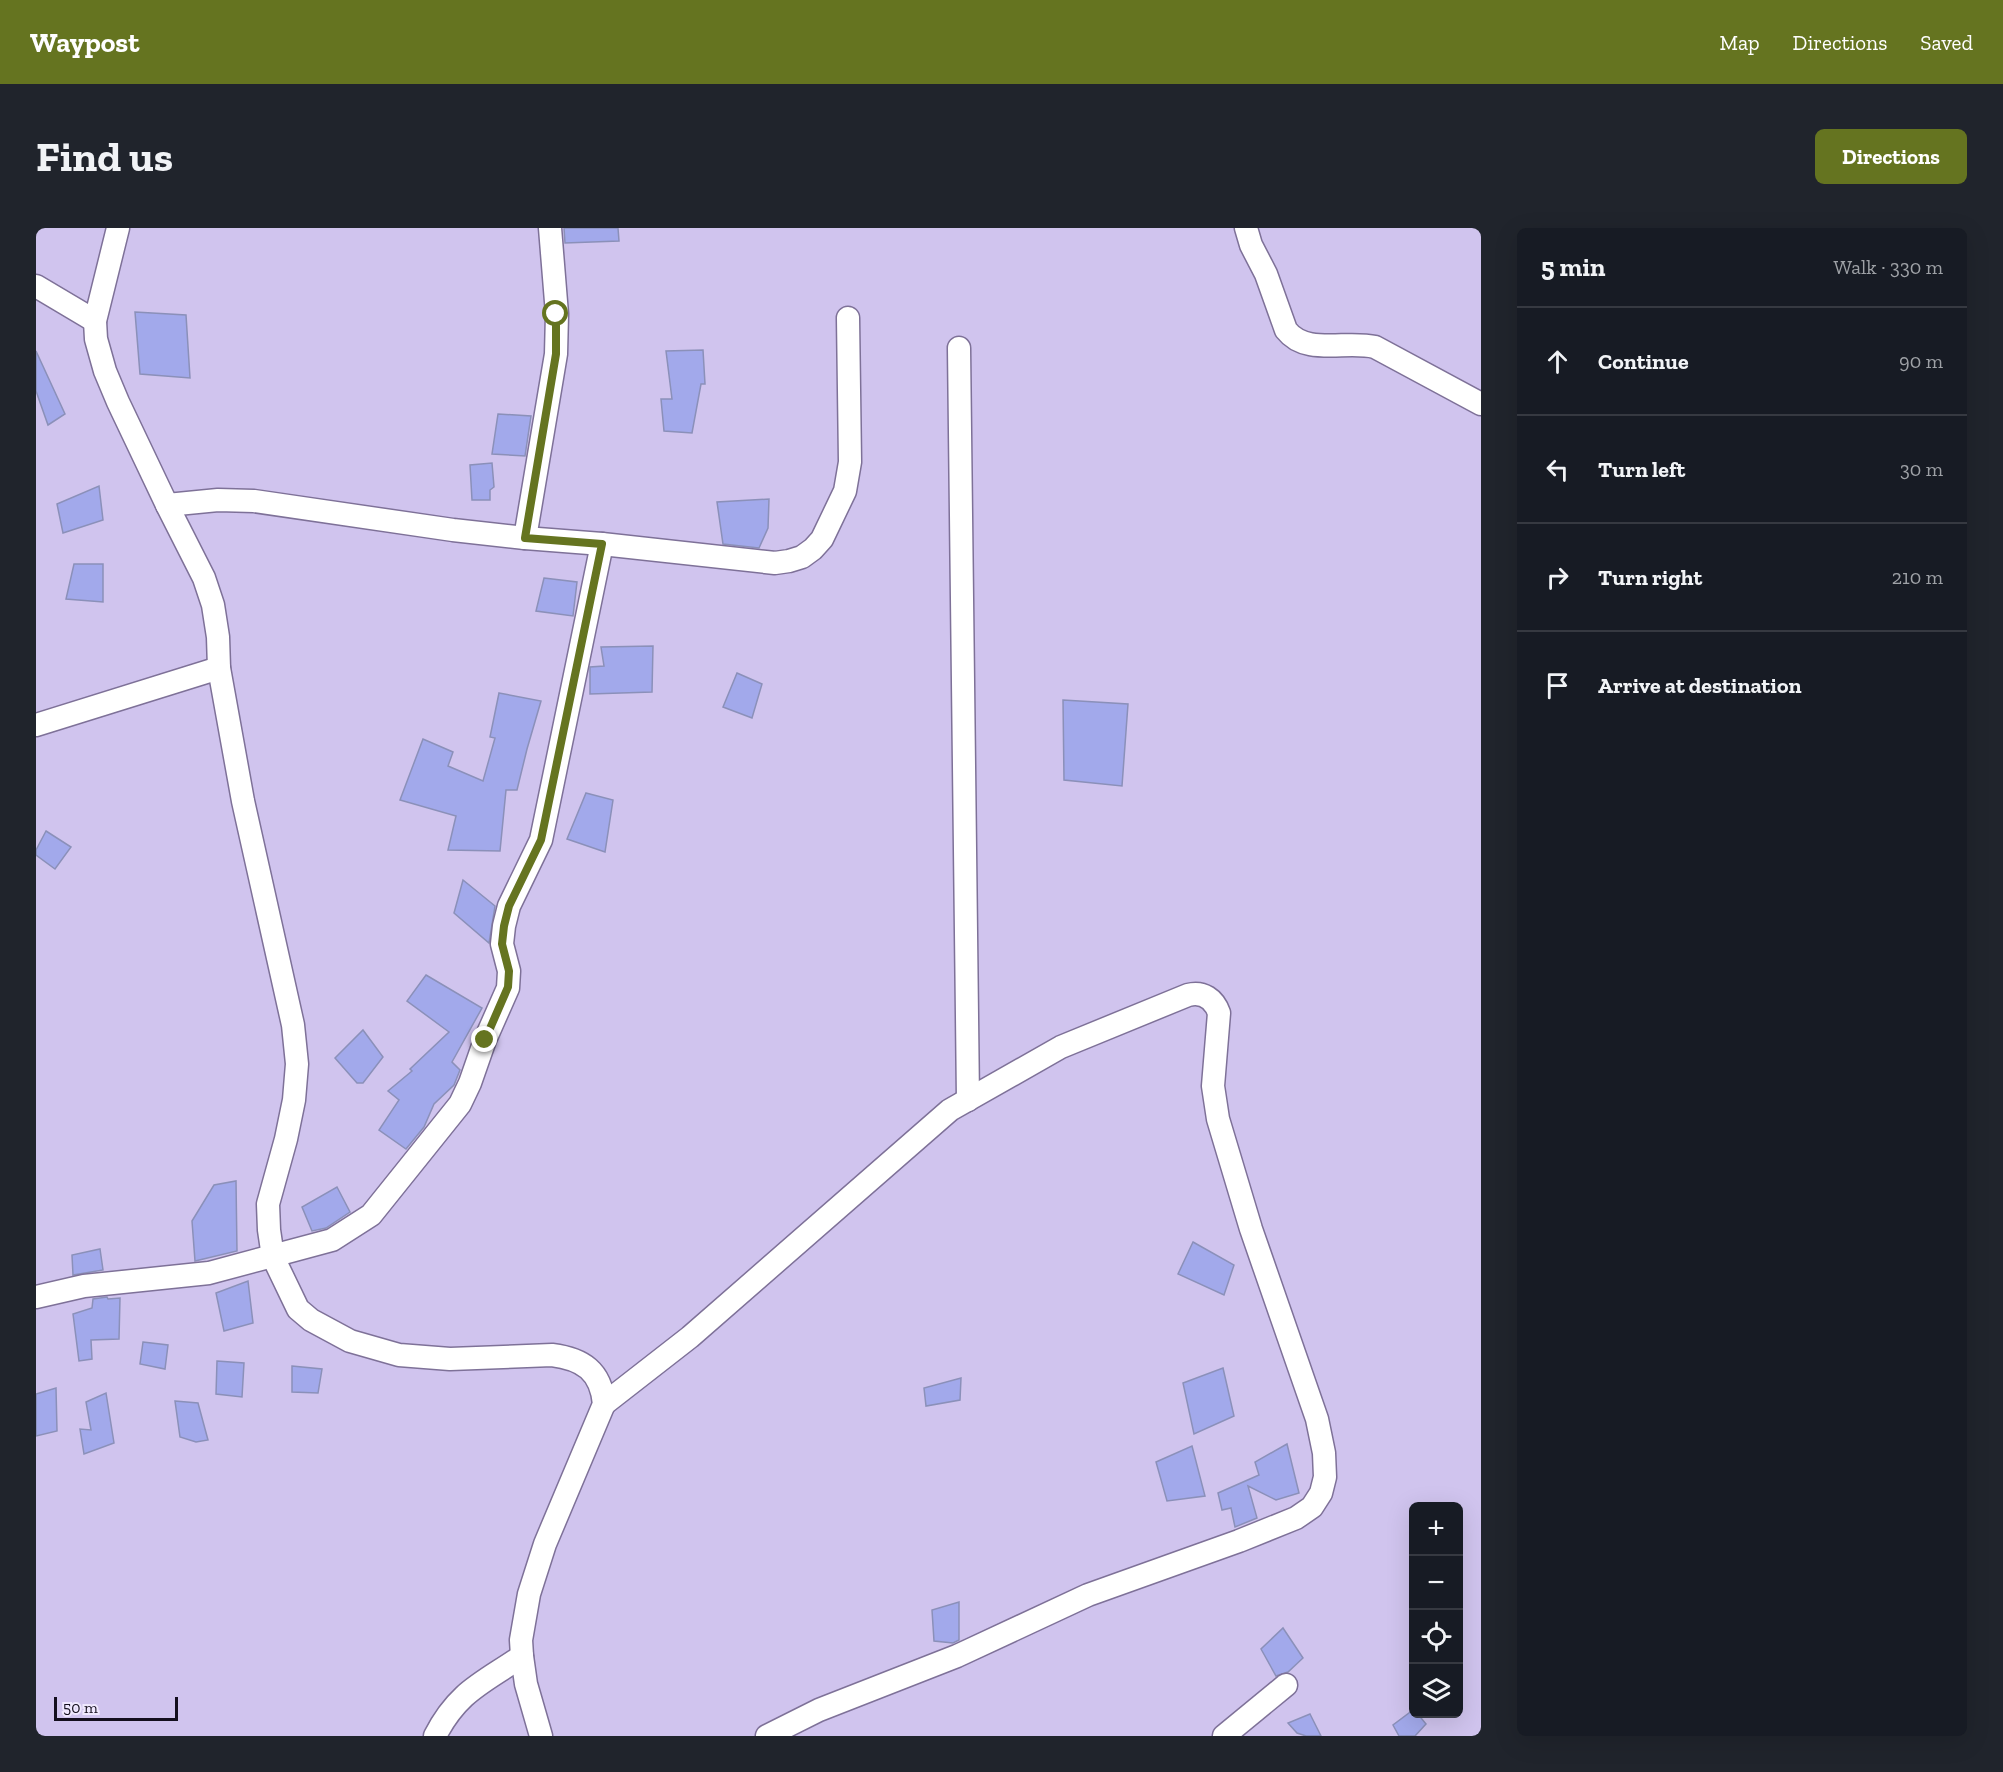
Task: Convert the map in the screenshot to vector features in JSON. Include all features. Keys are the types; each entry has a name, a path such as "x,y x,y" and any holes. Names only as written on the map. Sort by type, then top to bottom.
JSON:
{"street":[{"path":"118,228 95,321 96,339 105,371 167,505 204,578 213,605 218,637 219,668 243,801 293,1025 297,1064 294,1100 268,1204 273,1257 298,1309 330,1332 350,1341 399,1355 450,1359 552,1354 566,1356 581,1362 591,1371 599,1382 604,1404"},
{"path":"525,538 556,354 556,314 550,228"},
{"path":"1246,228 1251,245 1266,274 1286,330 1292,338 1305,344 1375,347 1481,404"},
{"path":"36,286 95,321"},
{"path":"167,505 218,500 254,501 453,530 775,563 789,561 802,557 822,539 845,491 848,476 848,318"},
{"path":"959,348 968,1100"},
{"path":"36,1297 84,1286 209,1273 332,1240 371,1215 460,1104 508,987 509,971 502,944 504,926 509,906 541,840 602,544"},
{"path":"36,725 219,668"},
{"path":"541,1736 526,1684 522,1656 521,1640 529,1594 555,1517 604,1404 690,1337 950,1110 1061,1047 1188,995 1201,994 1209,997 1216,1005 1218,1013 1213,1086 1218,1119 1251,1229 1317,1419 1324,1452 1325,1477 1321,1493 1312,1507 1296,1518 1088,1595 957,1656 819,1710 767,1736"},
{"path":"435,1736 457,1701 522,1656"},
{"path":"1224,1736 1286,1685"}],"building":[{"path":"564,228 618,228 619,241 565,243"},
{"path":"135,312 186,315 190,378 140,374"},
{"path":"703,350 705,384 701,384 692,433 664,431 661,399 672,399 666,351"},
{"path":"36,351 65,414 48,425 36,391"},
{"path":"498,414 531,416 525,456 492,454"},
{"path":"492,463 494,487 490,490 490,500 472,500 470,465"},
{"path":"99,486 103,520 63,533 57,504"},
{"path":"769,499 768,528 759,548 723,544 717,502"},
{"path":"74,564 103,564 103,602 66,599"},
{"path":"544,578 577,582 573,616 536,611"},
{"path":"653,646 652,692 590,694 590,667 604,666 601,647"},
{"path":"737,673 762,684 752,718 723,707"},
{"path":"499,693 541,701 517,790 506,790 500,851 448,850 456,816 400,800 423,739 453,752 448,766 483,781 495,738 490,737"},
{"path":"1063,700 1128,704 1122,786 1064,780"},
{"path":"586,793 613,800 605,852 567,839"},
{"path":"46,831 71,847 55,869 36,855 36,850"},
{"path":"463,880 495,906 489,943 454,913"},
{"path":"426,975 482,1008 452,1062 460,1070 454,1085 434,1104 424,1127 406,1149 379,1130 399,1100 388,1091 412,1071 410,1069 449,1032 407,1001"},
{"path":"363,1030 383,1057 363,1083 357,1083 335,1058"},
{"path":"236,1181 237,1251 195,1261 192,1221 214,1185"},
{"path":"337,1187 350,1212 326,1228 312,1231 302,1207"},
{"path":"1193,1242 1234,1265 1224,1295 1178,1274"},
{"path":"100,1249 103,1270 73,1275 72,1255"},
{"path":"248,1281 253,1323 224,1331 216,1293"},
{"path":"107,1297 108,1299 120,1298 119,1339 91,1340 92,1359 79,1361 73,1314 92,1308 93,1299"},
{"path":"143,1342 168,1345 165,1369 140,1364"},
{"path":"217,1361 244,1363 242,1397 216,1394"},
{"path":"292,1366 322,1369 318,1393 292,1392"},
{"path":"1223,1368 1234,1416 1194,1434 1183,1383"},
{"path":"961,1378 960,1400 926,1406 924,1388"},
{"path":"56,1388 57,1431 36,1436 36,1394"},
{"path":"106,1393 114,1443 84,1454 80,1429 91,1430 86,1402"},
{"path":"175,1401 198,1403 208,1440 196,1442 180,1437"},
{"path":"1287,1444 1299,1493 1276,1500 1248,1486 1257,1518 1235,1527 1231,1508 1222,1510 1218,1493 1259,1475 1255,1462"},
{"path":"1192,1446 1205,1496 1167,1501 1156,1462"},
{"path":"959,1602 959,1640 953,1643 934,1641 932,1610"},
{"path":"1283,1628 1303,1658 1288,1672 1276,1676 1261,1649"},
{"path":"1409,1713 1409,1718 1421,1718 1426,1724 1415,1736 1399,1736 1393,1725"},
{"path":"1310,1714 1321,1736 1306,1736 1297,1733 1288,1723"}],"route":[{"path":"485,1040 508,987 509,971 502,944 504,926 509,906 541,840 602,544 525,538 556,354 556,314"}]}
